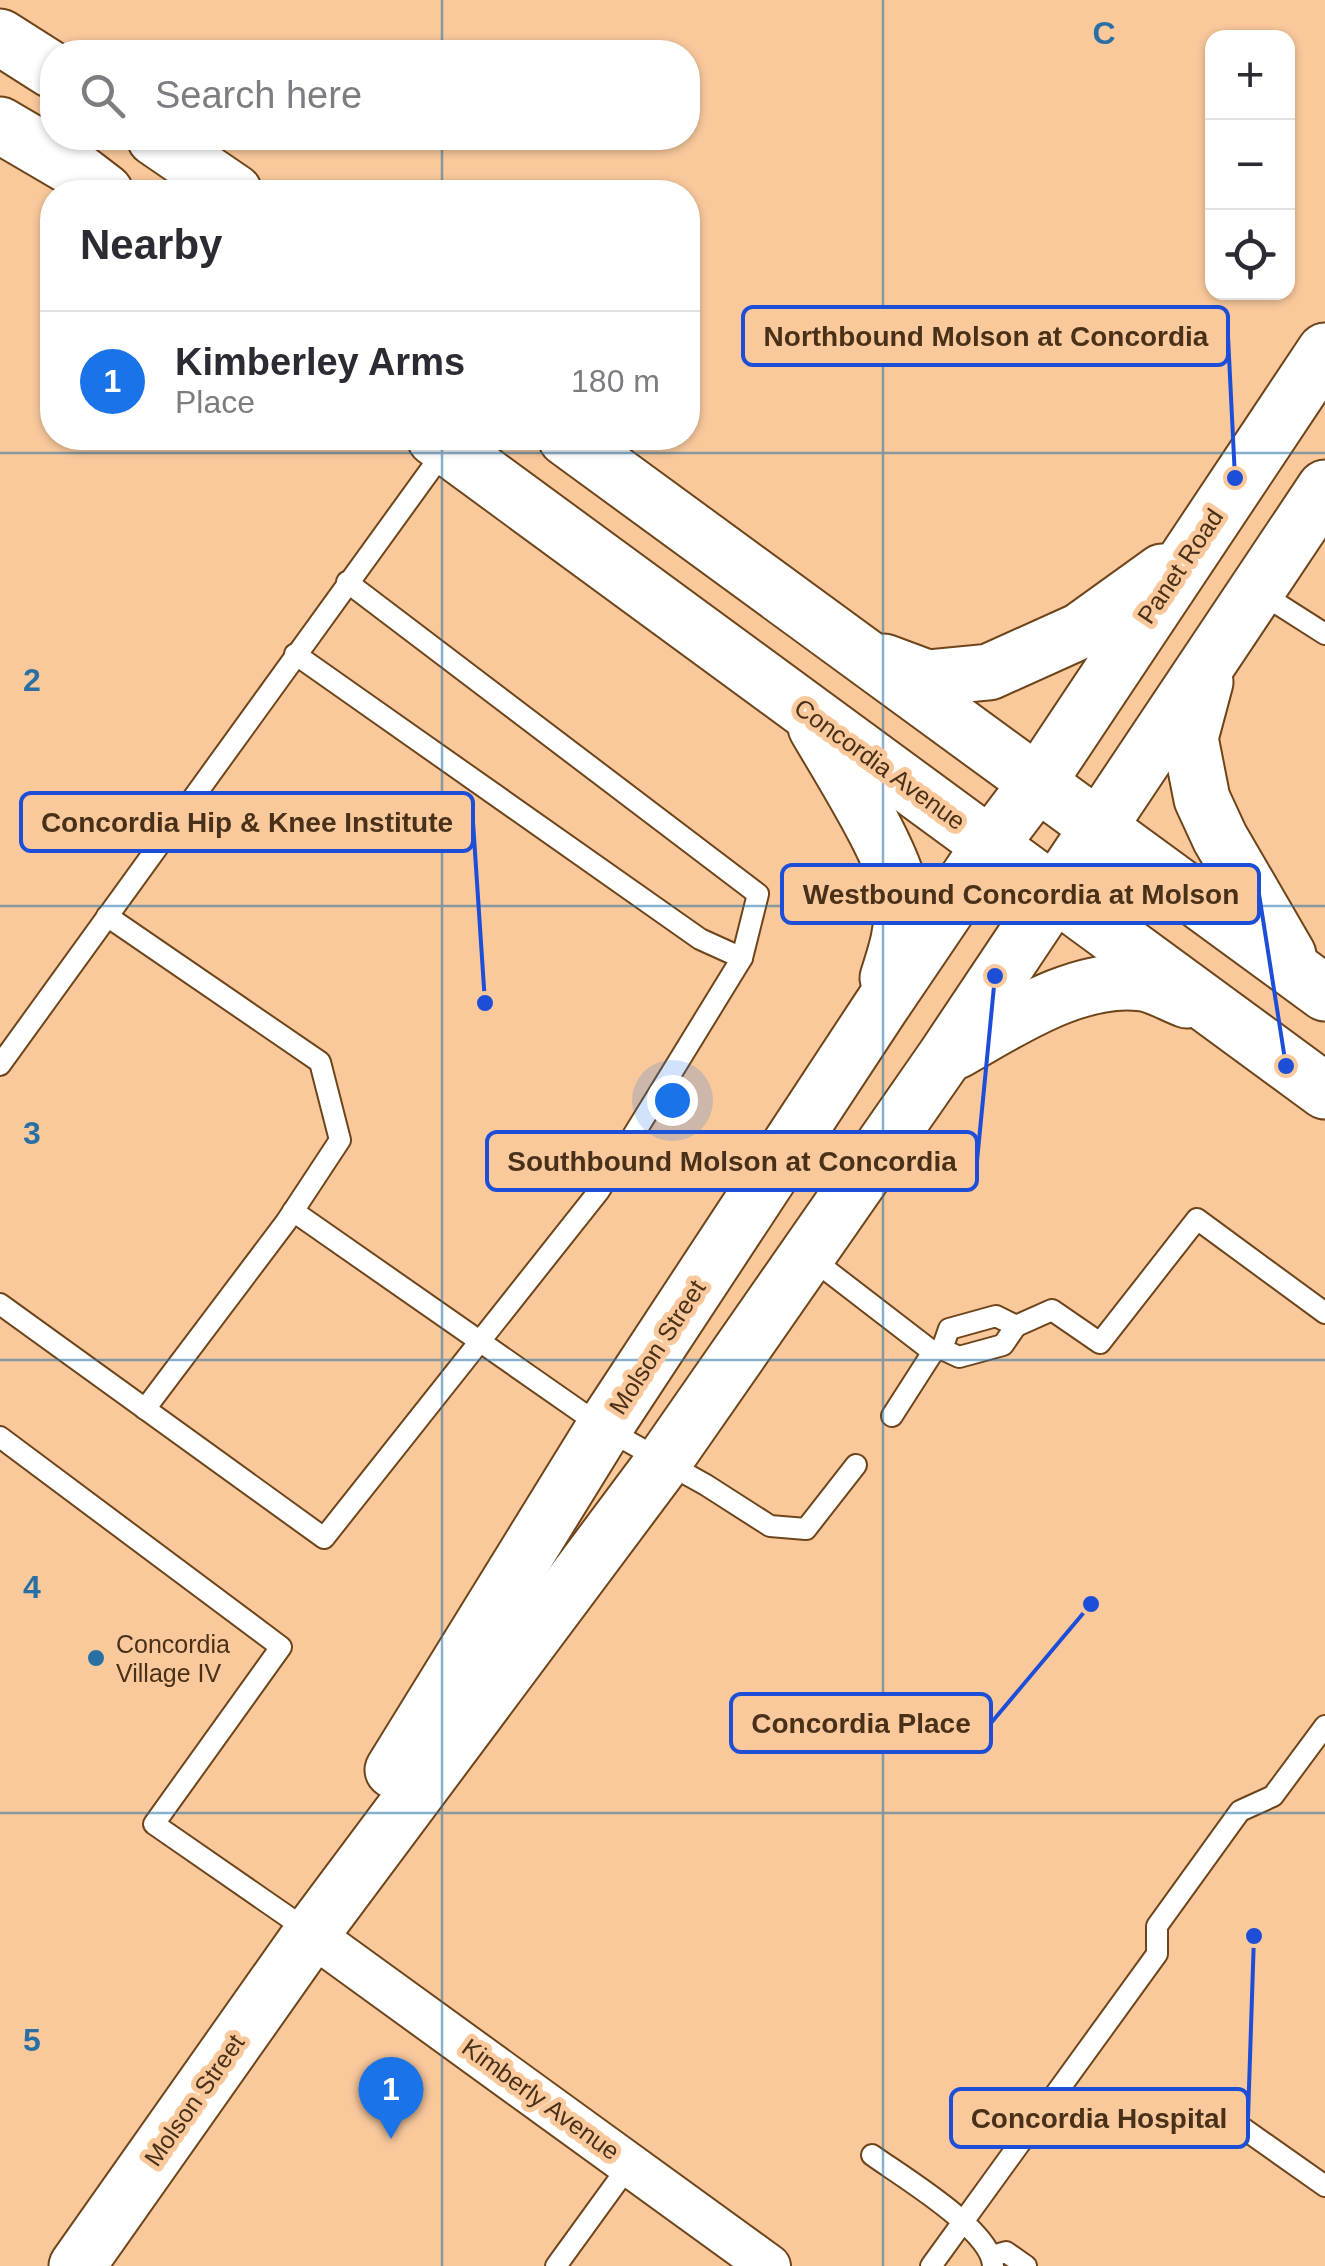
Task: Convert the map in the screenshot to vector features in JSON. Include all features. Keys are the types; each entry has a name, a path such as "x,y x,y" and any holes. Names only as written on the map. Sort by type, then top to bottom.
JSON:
{"street":[{"path":"0,38 40,63"},
{"path":"0,125 40,149"},
{"path":"42,150 89,180"},
{"path":"173,150 216,180"},
{"name":"Panet Road","path":"1038,782 1189,552 1323,359"},
{"name":"Concordia Avenue","path":"457,450 1325,1092"},
{"path":"582,450 1312,984"},
{"path":"1098,827 1325,488"},
{"path":"861,654 928,678 989,672 1080,632 1189,552"},
{"path":"1211,658 1190,738 1202,799 1220,838 1312,984"},
{"path":"808,711 894,871 902,898 902,930 880,1008"},
{"name":"Molson Street","path":"312,1934 381,1790 604,1428 990,844 1038,782"},
{"name":"Molson Street","path":"77,2266 312,1934 664,1461 945,1058 1098,827"},
{"path":"945,1058 1032,1008 1094,986 1144,983 1216,1011"},
{"name":"Kimberly Avenue","path":"312,1934 768,2266"}],"lane":[{"path":"0,1065 439,450"},
{"path":"0,1304 324,1538 599,1191 742,958 758,894 347,582"},
{"path":"1256,590 1325,634"},
{"path":"295,654 700,939 742,958"},
{"path":"107,916 320,1062 340,1140 293,1211 145,1409"},
{"path":"293,1211 604,1428 770,1526 806,1529 856,1465"},
{"path":"805,1254 938,1350 958,1357 1003,1345 1016,1326 1052,1310 1100,1342 1197,1219 1325,1313"},
{"path":"892,1416 949,1330 996,1316 1016,1326"},
{"path":"0,1438 281,1647 154,1824 312,1934"},
{"path":"931,2266 1157,1954 1156,1926 1198,1868 1240,1811 1274,1796 1325,1726"},
{"path":"1203,2100 1325,2186"},
{"path":"872,2155 963,2220 992,2261 1006,2252 1026,2266"},
{"path":"556,2266 630,2164"}],"place":[{"name":"Northbound Molson at Concordia","path":"1235,478"},
{"name":"Southbound Molson at Concordia","path":"995,976"},
{"name":"Concordia Hip & Knee Institute","path":"485,1003"},
{"name":"Westbound Concordia at Molson","path":"1286,1066"},
{"name":"Concordia Place","path":"1091,1604"},
{"name":"Concordia Village IV","path":"96,1658"},
{"name":"Concordia Hospital","path":"1254,1936"},
{"name":"Kimberley Arms","path":"391,2139"}]}
